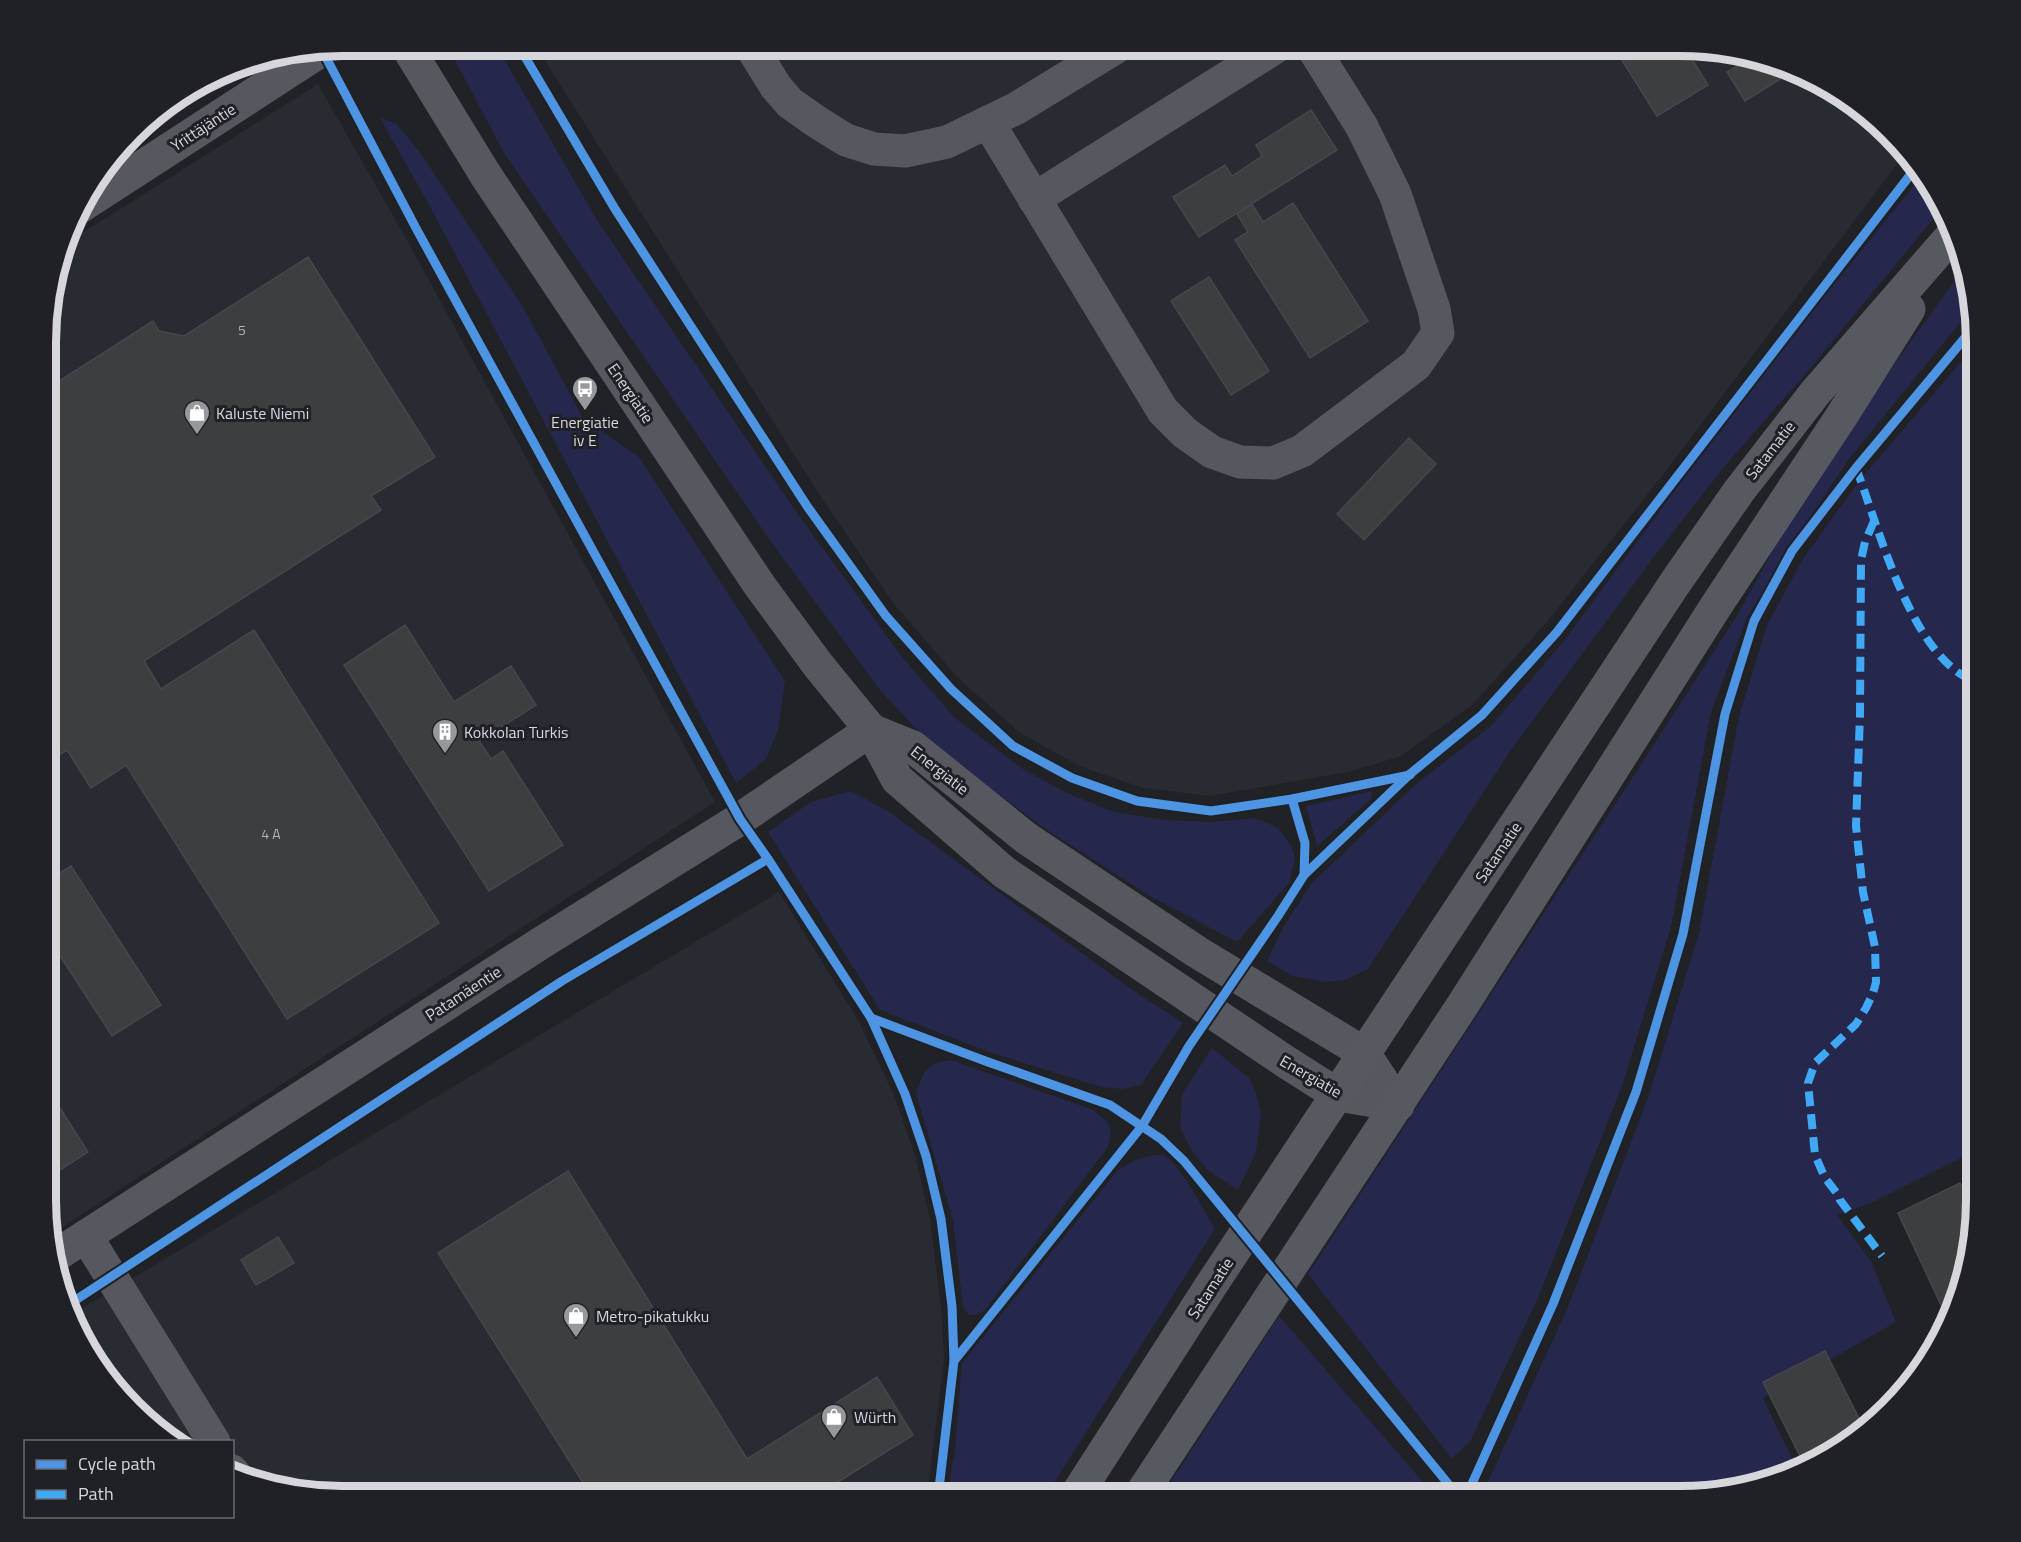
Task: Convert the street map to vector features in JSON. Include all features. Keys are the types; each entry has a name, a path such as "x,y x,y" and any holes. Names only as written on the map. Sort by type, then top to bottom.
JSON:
{"main road":[{"name":"Satamatie","path":"1082,1486 1364,1053 1675,583 1739,491 1815,393 1947,242"},
{"name":"Satamatie","path":"1146,1486 1398,1105 1716,606 1841,417 1948,244"}],"street":[{"name":"Energiatie","path":"413,56 485,174 760,586 818,665 871,730 897,779 1004,872 1286,1062 1338,1095 1398,1105"},
{"path":"757,56 776,87 790,104 846,140 874,149 904,152 947,142 1017,108 1102,56"},
{"path":"1034,199 1262,56"},
{"path":"988,122 1163,411 1185,433 1212,452 1240,462 1273,463 1302,451 1416,365 1438,333 1434,309 1395,194 1362,127 1318,56"},
{"name":"Yrittäjäntie","path":"112,174 309,57"},
{"name":"Energiatie","path":"871,730 913,747 1026,838 1197,952 1364,1053 1398,1105"},
{"name":"Patamäentie","path":"60,1253 541,943 740,819 871,730"},
{"path":"86,1236 213,1440"}],"shaded area":[{"path":"453,56 502,56 597,220 797,513 902,657 955,718 1023,769 1067,793 1114,812 1166,820 1213,822 1256,818 1278,828 1292,847 1295,859 1289,883 1237,942 1150,896 1047,830 932,746 880,690 769,539 504,153"},
{"path":"542,56 1698,56 1753,65 1806,85 1854,115 1882,139 1900,160 1665,472 1546,623 1472,705 1401,756 1348,772 1210,796 1143,788 1079,766 1019,732 959,679 894,604 819,494"},
{"path":"318,84 403,233 715,802 57,1230 56,323 65,268 75,237"},
{"path":"204,91 160,121 183,104"},
{"path":"380,118 396,123 419,151 523,307 583,418 639,457 785,681 778,730 766,759 736,783 428,203"},
{"path":"1917,182 1936,215 1809,370 1724,467 1653,558 1511,750 1368,969 1345,980 1326,982 1292,976 1267,961 1284,926 1311,884 1416,784 1491,726 1563,642 1682,481 1819,303"},
{"path":"1958,276 1964,317 1849,459 1790,547 1747,618 1711,712 1671,927 1622,1086 1538,1298 1470,1442 1452,1459 1308,1274 1738,614 1776,545 1880,384"},
{"path":"1966,356 1966,1156 1871,1203 1837,1215 1871,1261 1896,1322 1763,1398 1794,1463 1753,1477 1698,1486 1486,1486 1568,1307 1649,1095 1699,933 1739,716 1767,625 1803,559 1860,480"},
{"path":"851,791 888,811 1138,994 1183,1023 1141,1085 1122,1089 1101,1087 992,1053 880,1010 768,832 811,802"},
{"path":"1372,791 1371,799 1317,846 1306,806"},
{"path":"779,892 858,1020 894,1095 915,1155 930,1219 941,1307 944,1360 928,1486 323,1486 286,1481 234,1466 234,1440 186,1440 167,1427 139,1403 115,1375 94,1343 78,1311"},
{"path":"1212,1048 1249,1078 1256,1092 1261,1115 1256,1152 1238,1190 1208,1170 1192,1151 1180,1128 1182,1094"},
{"path":"951,1060 1091,1109 1106,1121 1111,1133 1108,1147 985,1310 977,1315 969,1315 963,1307 953,1220 916,1093 924,1072 935,1063"},
{"path":"1154,1155 1163,1155 1169,1159 1192,1189 1215,1229 1052,1486 949,1486 955,1450 962,1363 1118,1170 1135,1160"},
{"path":"1279,1316 1426,1486 1168,1486"}],"building":[{"path":"1065,56 1089,56 1072,67"},
{"path":"1619,56 1690,56 1708,85 1657,116"},
{"path":"1743,63 1785,76 1745,101 1727,72"},
{"path":"1311,110 1337,150 1199,237 1173,197 1225,165 1232,176 1262,156 1256,145"},
{"path":"1293,203 1368,321 1310,358 1235,240 1248,232 1237,214 1252,204 1263,222"},
{"path":"308,257 435,457 371,496 381,510 144,661 161,689 254,630 439,923 287,1019 126,765 91,788 67,750 56,757 56,383 153,321 159,331 184,336"},
{"path":"1209,277 1269,371 1231,395 1171,301"},
{"path":"1409,438 1436,464 1364,540 1337,514"},
{"name":"Kokkolan Turkis","path":"405,625 454,702 511,666 536,705 479,741 491,759 503,751 563,845 489,891 344,665"},
{"path":"71,866 161,1005 112,1036 56,949 56,876"},
{"path":"56,1102 88,1152 56,1173"},
{"path":"568,1171 747,1459 877,1377 913,1435 832,1486 585,1486 438,1253"},
{"path":"1960,1183 1966,1196 1960,1256 1944,1311 1898,1213"},
{"path":"278,1237 294,1263 256,1285 241,1260"},
{"path":"1825,1351 1861,1421 1838,1438 1802,1459 1763,1382"}],"marked path":[{"path":"1856,468 1887,556 1916,620 1933,647 1953,669 1966,676"},
{"path":"1874,521 1865,542 1861,560 1860,715 1856,826 1863,892 1875,947 1876,982 1866,1008 1856,1024 1815,1063 1808,1083 1815,1155 1825,1178 1882,1256"}],"cycle path":[{"path":"325,56 417,230 740,819 871,1018 905,1094 926,1156 941,1219 952,1306 954,1361 939,1486"},
{"path":"525,56 615,209 807,506 886,616 951,689 1013,746 1072,778 1137,801 1211,811 1292,799 1410,775"},
{"path":"954,1361 1142,1126 1189,1046 1304,875 1410,774 1482,715 1557,632 1911,174"},
{"path":"1471,1486 1553,1304 1636,1092 1683,934 1725,714 1754,621 1792,551 1856,468 1966,337"},
{"path":"1292,799 1305,843 1304,875"},
{"path":"74,1301 562,981 768,859"},
{"path":"871,1018 1110,1105 1161,1139 1184,1161 1450,1486"}],"place":[{"name":"Energiatie iv E","path":"585,412"},
{"name":"Kaluste Niemi","path":"197,436"},
{"name":"Kokkolan Turkis","path":"445,755"},
{"name":"Metro-pikatukku","path":"576,1339"},
{"name":"Würth","path":"834,1440"}]}
